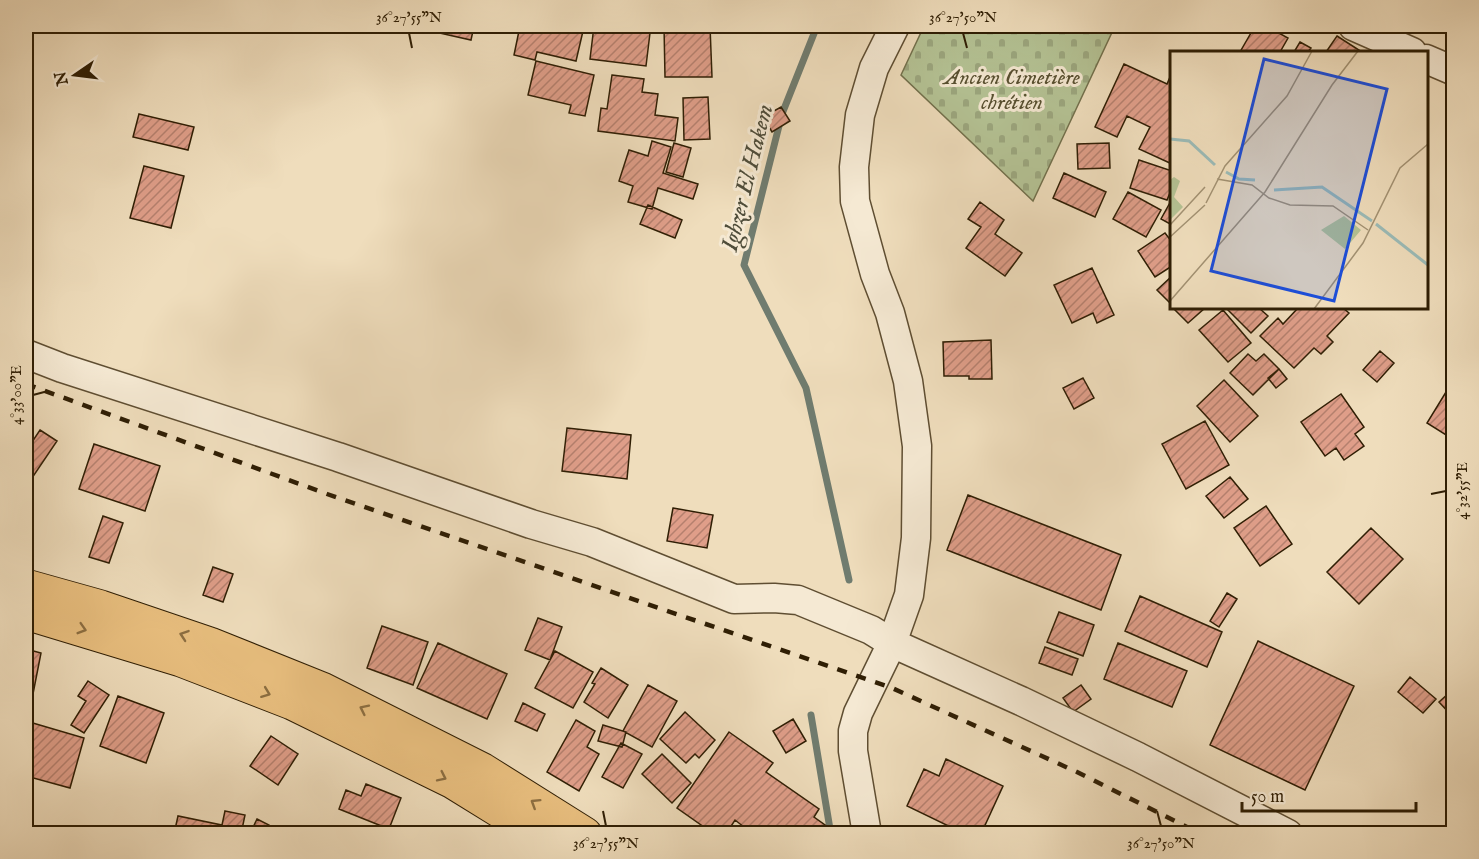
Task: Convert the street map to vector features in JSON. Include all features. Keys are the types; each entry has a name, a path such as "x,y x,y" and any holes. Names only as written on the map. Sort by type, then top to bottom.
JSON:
{"main road":[{"path":"26,586 101,607 178,633 322,689 483,770 585,834"},
{"path":"26,613 181,660 292,703 453,782 537,834"}],"street":[{"path":"867,834 853,751 853,731 858,713 892,643 909,595 916,538 917,446 908,381 890,314 874,274 855,201 854,167 860,115 874,69 895,26"},
{"path":"1353,26 1410,51"},
{"path":"1428,60 1454,72"},
{"path":"26,354 62,368 592,542 734,599 774,597 798,600 871,630 892,643 1085,732 1288,834"}],"green space":[{"name":"Ancien Cimetière chrétien","path":"924,26 1115,26 1033,201 901,75"}],"building":[{"path":"437,26 474,26 471,40 435,32"},
{"path":"520,26 559,26 583,31 576,61 537,52 535,60 514,55"},
{"path":"594,26 650,33 646,66 590,59"},
{"path":"664,26 710,26 712,77 665,77"},
{"path":"1255,26 1266,26 1288,38 1281,51 1241,51"},
{"path":"1337,36 1360,51 1327,51"},
{"path":"1300,42 1311,48 1309,51 1295,51"},
{"path":"536,61 594,75 585,116 569,113 571,105 528,95"},
{"path":"1124,64 1167,84 1170,77 1170,163 1139,149 1150,127 1127,116 1117,137 1095,127"},
{"path":"612,75 644,79 642,92 658,94 655,115 678,118 675,141 598,131 601,108 607,109"},
{"path":"708,97 710,139 684,140 683,98"},
{"path":"781,107 790,121 772,132 763,117"},
{"path":"139,114 194,127 188,150 133,137"},
{"path":"652,141 671,147 663,173 698,184 693,199 658,188 652,209 628,202 633,186 619,181 629,150 648,156"},
{"path":"674,143 691,148 683,177 666,172"},
{"path":"1109,143 1110,168 1078,169 1077,144"},
{"path":"1139,160 1170,170 1170,193 1167,200 1130,188"},
{"path":"144,166 184,176 171,228 130,218"},
{"path":"1064,173 1106,192 1095,217 1053,198"},
{"path":"1128,192 1161,210 1146,237 1113,219"},
{"path":"980,202 1004,220 995,234 1022,253 1005,276 966,248 981,227 968,219"},
{"path":"1170,203 1170,224 1161,219"},
{"path":"648,205 682,220 675,238 640,224"},
{"path":"1165,233 1170,239 1170,267 1155,277 1138,251"},
{"path":"1092,268 1114,315 1097,323 1093,313 1072,323 1054,285"},
{"path":"1170,278 1170,303 1157,290"},
{"path":"1174,309 1204,309 1188,323"},
{"path":"1260,309 1268,316 1251,333 1228,310"},
{"path":"1297,309 1344,309 1349,313 1327,336 1333,342 1321,354 1314,348 1294,368 1260,336 1278,318 1283,324"},
{"path":"1223,310 1251,343 1228,362 1199,330"},
{"path":"991,340 992,379 944,376 943,342"},
{"path":"1380,351 1394,363 1377,382 1363,370"},
{"path":"1248,354 1256,361 1264,354 1279,369 1253,395 1230,373"},
{"path":"1279,369 1287,379 1276,388 1268,378"},
{"path":"1083,378 1094,398 1074,409 1063,388"},
{"path":"1454,379 1454,440 1427,423"},
{"path":"1224,380 1258,416 1230,442 1197,406"},
{"path":"1341,394 1364,427 1355,434 1364,446 1344,460 1336,448 1325,456 1301,422"},
{"path":"1205,421 1229,465 1186,489 1162,444"},
{"path":"567,428 631,435 627,479 562,471"},
{"path":"40,430 57,441 32,478 26,474 26,451"},
{"path":"94,444 160,466 145,511 79,489"},
{"path":"1230,477 1248,499 1224,518 1206,496"},
{"path":"968,495 1121,555 1101,610 947,550"},
{"path":"1266,506 1292,544 1260,566 1234,528"},
{"path":"673,508 713,515 707,548 667,541"},
{"path":"103,516 123,523 109,563 89,557"},
{"path":"1371,528 1403,559 1359,604 1327,572"},
{"path":"213,567 233,574 223,602 203,595"},
{"path":"1227,593 1237,599 1219,627 1210,621"},
{"path":"1140,596 1222,632 1207,667 1125,631"},
{"path":"1059,612 1094,625 1083,656 1047,642"},
{"path":"538,618 562,627 550,660 525,650"},
{"path":"382,626 428,642 413,685 367,668"},
{"path":"1258,641 1354,686 1305,790 1210,745"},
{"path":"438,643 507,674 487,719 417,688"},
{"path":"1118,643 1187,671 1172,707 1104,679"},
{"path":"1045,647 1078,659 1072,675 1039,663"},
{"path":"26,649 41,653 31,704 26,703"},
{"path":"555,651 593,672 573,708 535,688"},
{"path":"601,668 628,685 608,718 584,702"},
{"path":"1410,677 1436,699 1423,713 1398,692"},
{"path":"88,681 109,695 84,733 71,725 86,701 78,696"},
{"path":"648,685 677,701 652,747 623,731"},
{"path":"1081,685 1091,699 1073,712 1063,698"},
{"path":"1449,693 1454,698 1454,718 1439,702"},
{"path":"118,696 164,713 146,763 100,746"},
{"path":"523,703 545,714 537,731 515,721"},
{"path":"685,712 715,740 699,758 695,754 686,763 660,739"},
{"path":"793,719 806,741 786,753 773,731"},
{"path":"576,720 595,731 587,747 599,754 579,791 547,772"},
{"path":"26,721 84,738 70,788 26,776"},
{"path":"603,725 626,732 622,747 598,741"},
{"path":"729,732 773,763 766,772 819,809 814,817 832,830 829,834 753,834 735,820 726,834 714,834 677,808"},
{"path":"271,736 298,754 278,785 250,766"},
{"path":"621,743 642,754 623,788 602,777"},
{"path":"662,754 691,783 672,803 642,774"},
{"path":"946,759 1003,786 981,834 965,834 907,806 924,769 939,776"},
{"path":"366,784 401,798 389,829 339,809 346,790 361,796"},
{"path":"225,811 245,815 241,834 174,834 178,816 222,825"},
{"path":"257,819 269,825 265,834 250,834"}],"waterway":[{"name":"Ighzer El Hakem","path":"817,26 782,114 744,265 806,388 849,580"},
{"name":"Ighzer El Hakem","path":"811,715 830,829 828,834"}],"railway":[{"path":"26,384 327,494 892,688 1077,772 1201,834"}]}
